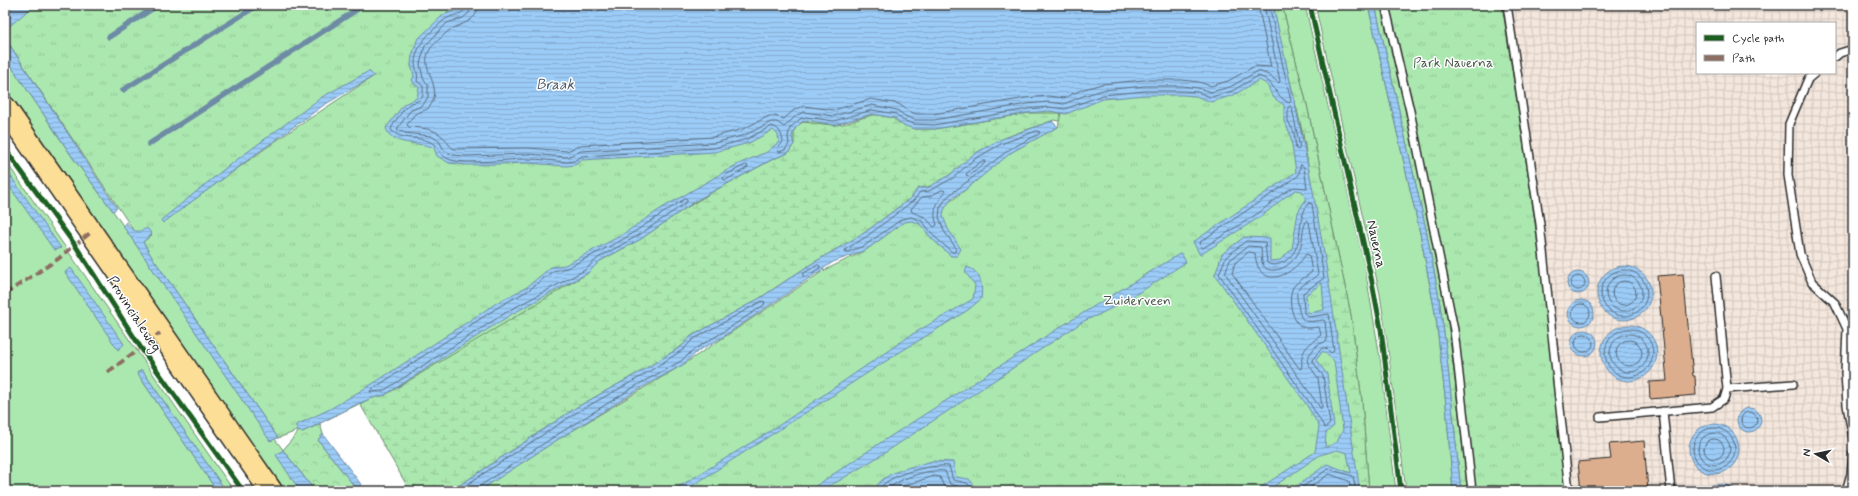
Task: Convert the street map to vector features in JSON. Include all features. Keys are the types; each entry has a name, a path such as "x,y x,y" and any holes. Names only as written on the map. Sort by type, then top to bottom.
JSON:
{"main road":[{"path":"5,108 271,491"}],"lane":[{"path":"1385,5 1412,119 1452,316 1472,491"},
{"path":"1507,5 1540,224 1569,491"},
{"path":"1836,56 1840,53 1853,49"},
{"path":"1814,74 1808,79 1789,124 1788,175 1800,254 1812,282 1835,303 1847,329 1845,373 1853,438"},
{"path":"1600,417 1712,407 1724,399 1727,389 1716,276"},
{"path":"1727,389 1793,384"},
{"path":"1663,411 1671,491"},
{"path":"1846,491 1851,474 1853,453"}],"shaded area":[{"path":"1502,5 1853,5 1853,491 1566,491 1546,304 1530,187"}],"green space":[{"name":"Zuiderveen","path":"5,5 457,5 447,13 462,5 1272,5 1300,123 1333,318 1357,491 478,491 557,440 684,364 823,271 866,250 904,222 920,218 948,203 1012,152 1058,127 1061,113 1028,113 935,129 914,129 895,118 872,114 834,125 802,122 794,130 794,144 788,153 773,159 714,191 600,261 588,273 385,395 373,397 302,432 297,431 278,438 150,254 143,242 152,235 134,231 5,38","holes":["369,71 374,76 277,140 163,222 227,167"]},
{"path":"1269,5 1282,5 1307,105 1351,315 1362,401 1369,491 1357,491 1333,318 1303,134"},
{"path":"1282,5 1305,5 1365,268 1381,364 1396,491 1369,491 1362,401 1351,315 1307,105"},
{"path":"1315,5 1368,5 1420,233 1436,318 1446,405 1453,491 1406,491 1380,294"},
{"path":"1375,5 1382,5 1437,258 1448,322 1468,491 1461,491 1445,340 1426,229"},
{"name":"Park Nauerna","path":"1382,5 1502,5 1530,187 1546,304 1566,491 1468,491 1451,343 1442,282"},
{"path":"5,57 73,158 113,211 270,440 274,438 315,491 282,491 12,98 5,86"},
{"path":"1049,111 1062,113 1061,120 1054,120 989,145 939,182 926,187 918,188 912,197 864,233 808,266 760,298 690,337 682,346 640,372 577,407 451,491 410,491 360,404 373,397 385,395 476,337 588,273 600,261 641,239 697,200 773,159 788,153 794,131 803,122 814,121 834,125 851,122 868,116 884,115 892,118 900,124 954,126 1028,113"},
{"path":"5,160 234,491 226,491 142,370 137,373 217,491 5,491"},
{"path":"320,424 323,434 318,440 358,491 315,491 283,450 299,431 302,432"}],"water":[{"path":"15,5 31,5 32,7 5,30 5,13"},
{"name":"Braak","path":"465,5 1273,5 1304,144 1320,228 1360,491 1290,491 1327,464 1351,473 1347,453 1337,450 1320,455 1267,491 1255,491 1315,452 1319,426 1306,404 1215,275 1222,254 1244,237 1270,238 1270,261 1280,260 1292,249 1298,212 1306,199 1302,191 1296,190 1263,215 1200,255 1193,242 1296,172 1290,133 1284,122 1284,105 1273,97 1268,86 1259,80 1234,95 1211,102 1196,96 1182,95 1145,95 1103,99 1066,114 1049,111 1028,113 935,129 914,129 900,124 895,118 872,114 834,125 807,120 802,122 794,130 792,137 794,144 788,153 773,159 697,200 641,239 600,261 588,273 512,314 385,395 353,406 302,432 297,431 296,425 330,409 377,381 498,302 527,287 551,267 565,265 620,236 662,208 736,165 767,152 779,142 778,135 773,130 749,143 715,152 582,160 575,165 567,166 528,163 467,165 449,163 437,156 434,148 400,141 389,134 386,128 404,104 417,98 419,87 415,85 412,80 414,76 411,65 417,40 443,15","holes":["1322,283 1324,310 1308,313 1306,295","1323,351 1334,361 1343,430 1337,442 1325,448 1326,433 1334,426 1327,374 1316,360"]},
{"path":"1368,5 1375,5 1426,229 1445,340 1461,491 1453,491 1446,405 1436,318 1420,233"},
{"path":"5,38 117,208 113,211 73,158 5,57"},
{"path":"369,71 374,76 324,105 163,223 161,220 227,167 322,97"},
{"path":"1052,121 1058,127 1012,152 965,190 951,199 944,210 943,216 948,229 961,249 957,256 951,256 932,239 920,224 912,221 904,222 866,250 833,262 723,337 698,351 684,364 641,388 557,440 479,491 451,491 577,407 640,372 682,346 690,337 760,298 808,266 864,233 912,197 918,188 927,188 951,174 971,156 999,140"},
{"path":"5,168 61,248 54,250 5,180"},
{"path":"126,222 130,228 135,231 140,231 147,228 152,234 143,242 150,254 278,438 270,441 123,226"},
{"path":"1181,253 1186,262 1124,302 1084,321 883,454 822,491 808,491 1065,324"},
{"path":"1624,266 1634,268 1643,274 1649,283 1651,293 1649,303 1643,312 1634,318 1624,320 1614,318 1605,312 1599,303 1597,293 1599,283 1605,274 1614,268"},
{"path":"967,267 972,269 978,275 982,289 981,299 968,310 684,491 672,491 775,428 911,335 973,299 975,285 965,272"},
{"path":"71,268 124,344 118,350 65,272"},
{"path":"1578,272 1582,273 1588,279 1588,287 1582,293 1578,294 1574,293 1568,287 1567,283 1568,279 1574,273"},
{"path":"1581,300 1590,304 1594,313 1590,322 1581,326 1572,322 1568,313 1572,304"},
{"path":"1629,325 1640,327 1649,333 1655,342 1657,353 1655,364 1649,373 1640,379 1629,381 1618,379 1609,373 1603,364 1601,353 1603,342 1609,333 1618,327"},
{"path":"1584,330 1593,334 1597,343 1593,352 1584,356 1575,352 1571,343 1575,334"},
{"path":"142,370 226,491 217,491 137,373"},
{"path":"1749,408 1758,411 1761,420 1758,429 1749,432 1740,429 1737,420 1740,411"},
{"path":"1714,424 1724,426 1732,431 1737,439 1739,449 1737,459 1732,467 1724,472 1714,474 1704,472 1696,467 1691,459 1689,449 1691,439 1696,431 1704,426"},
{"path":"323,434 366,491 358,491 318,440"},
{"path":"283,450 315,491 300,491 276,455"},
{"path":"932,461 953,462 956,477 969,479 979,491 874,491 878,484 891,474"},
{"path":"1722,484 1732,487 1738,491 1704,491 1713,485"}],"building":[{"path":"1683,274 1696,395 1650,399 1649,382 1667,381 1657,276"},
{"path":"1644,441 1648,491 1581,491 1578,462 1611,459 1609,444"}],"waterway":[{"path":"109,37 158,5"},
{"path":"123,90 258,5"},
{"path":"149,144 364,5"}],"marked path":[{"path":"5,294 58,259 90,233"},
{"path":"108,372 160,333"},
{"path":"511,491 520,484"}],"cycle path":[{"name":"Nauerna","path":"1310,5 1372,282 1381,329 1401,491"},
{"name":"Provincialeweg","path":"5,149 75,245 141,348 243,491"}]}
